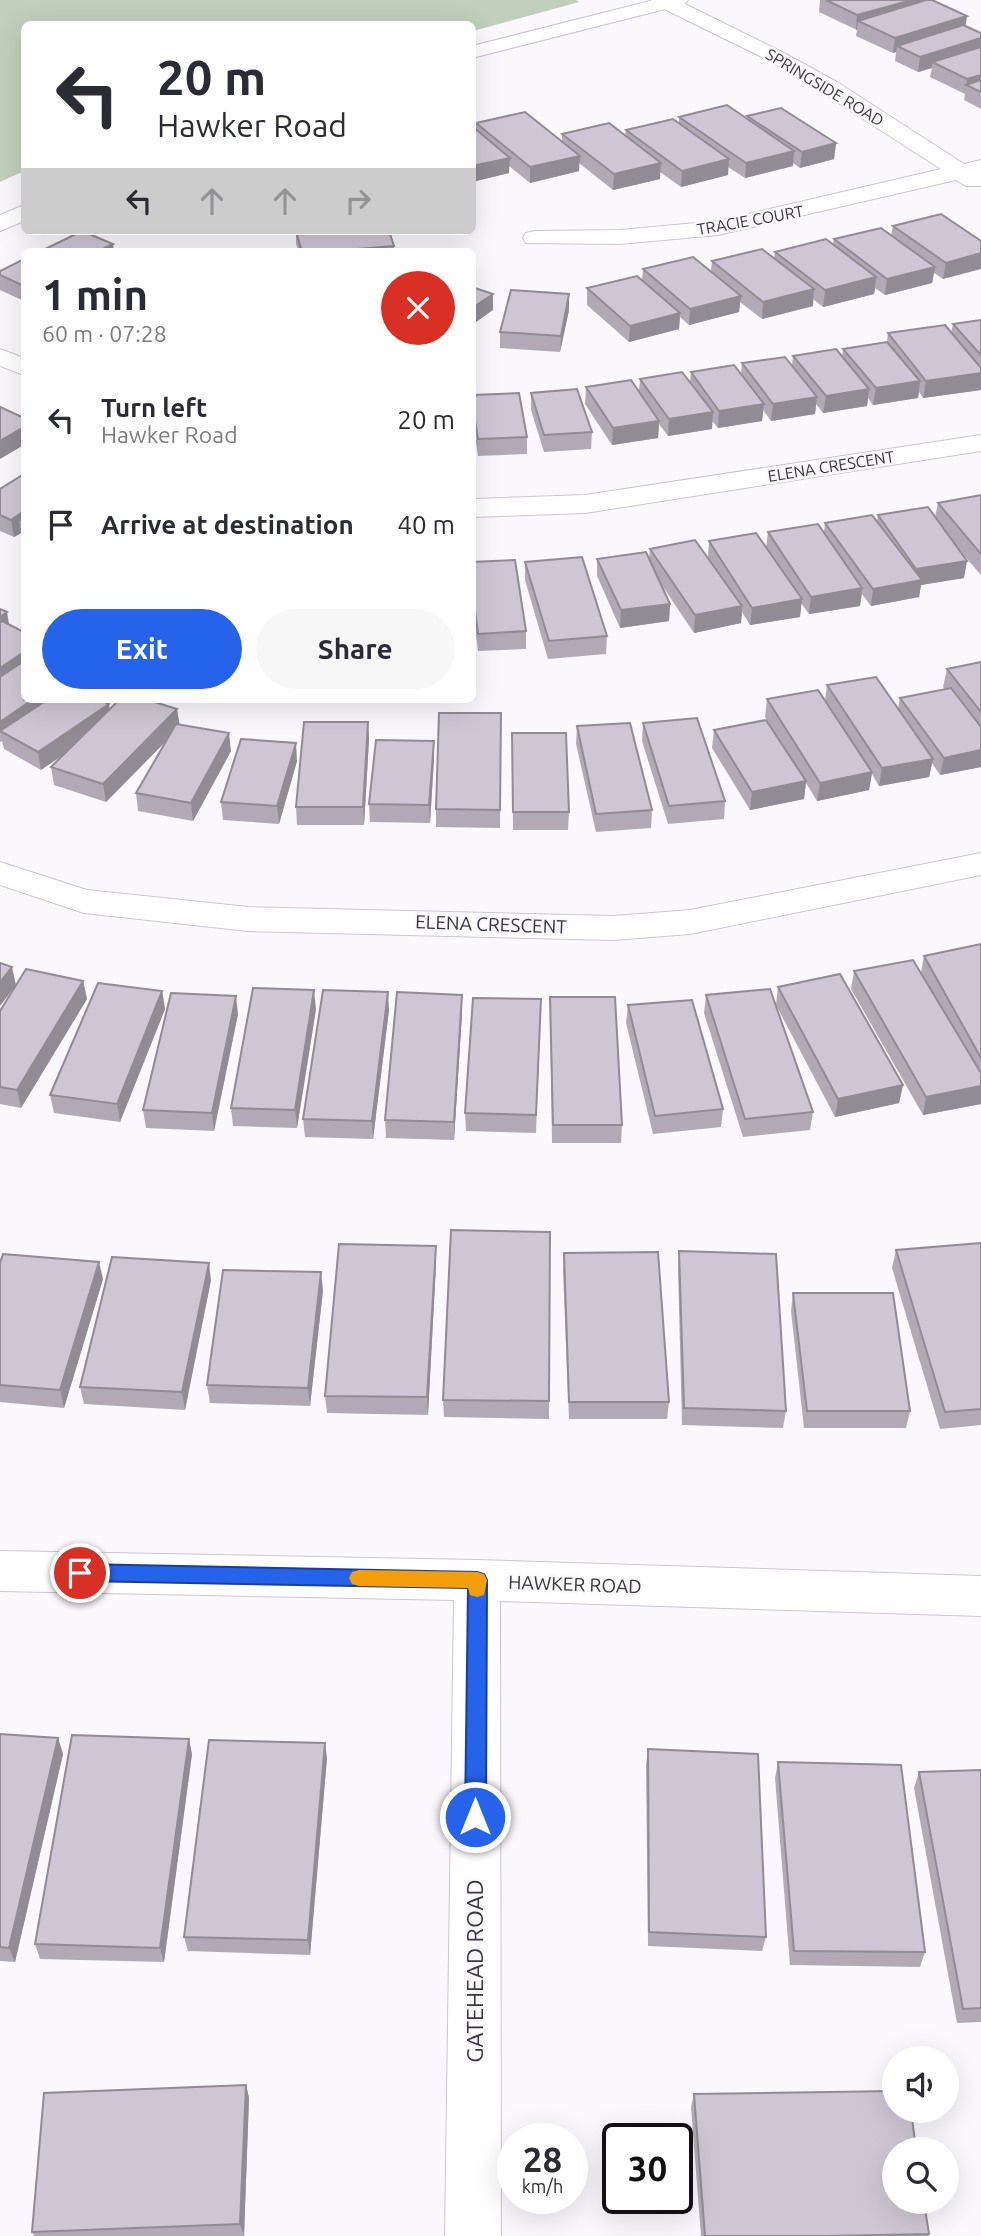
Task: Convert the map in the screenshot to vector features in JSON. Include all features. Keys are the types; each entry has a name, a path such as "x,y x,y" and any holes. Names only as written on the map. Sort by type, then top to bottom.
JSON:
{"street":[{"path":"476,51 668,1"},
{"name":"SPRINGSIDE ROAD","path":"668,1 776,57 971,169 981,187"},
{"name":"TRACIE COURT","path":"535,239 620,237 718,228 971,169"},
{"path":"0,224 21,214"},
{"path":"0,357 21,367"},
{"name":"ELENA CRESCENT","path":"476,508 585,504 981,443"},
{"name":"ELENA CRESCENT","path":"0,873 84,901 248,919 614,928 690,922 981,864"},
{"name":"HAWKER ROAD","path":"0,1571 477,1580 981,1596"},
{"name":"GATEHEAD ROAD","path":"473,2236 477,1580"}],"green space":[{"path":"0,0 579,2 476,30 476,21 21,21 21,172 0,182"}],"building":[{"path":"826,0 912,0 857,15"},
{"path":"932,0 967,16 895,38 858,21"},
{"path":"963,25 981,33 981,38 920,57 897,46"},
{"path":"981,47 981,75 967,79 932,62"},
{"path":"981,80 981,92 966,85"},
{"path":"727,105 794,151 746,163 679,117"},
{"path":"781,108 836,143 802,152 747,116"},
{"path":"525,112 580,156 530,167 476,123"},
{"path":"673,119 729,159 682,171 626,130"},
{"path":"609,123 661,163 614,174 562,134"},
{"path":"476,129 510,158 476,165"},
{"path":"941,214 981,241 981,253 946,263 893,226"},
{"path":"881,228 935,267 887,279 834,239"},
{"path":"74,235 92,235 113,244 105,248 47,248"},
{"path":"297,235 390,235 394,246 370,248 301,248"},
{"path":"826,239 876,277 825,290 775,252"},
{"path":"762,249 814,289 763,302 712,261"},
{"path":"693,257 741,296 690,309 643,269"},
{"path":"21,260 21,285 0,275 0,271"},
{"path":"637,276 680,313 630,326 587,288"},
{"path":"476,288 493,294 476,305"},
{"path":"511,290 569,294 561,336 500,332"},
{"path":"981,320 981,355 953,324"},
{"path":"945,325 981,368 981,373 926,381 888,333"},
{"path":"887,342 920,381 876,388 843,349"},
{"path":"836,349 869,389 826,396 793,356"},
{"path":"785,357 817,397 773,404 742,363"},
{"path":"734,365 764,404 719,411 691,372"},
{"path":"682,372 713,412 669,419 640,379"},
{"path":"631,380 659,421 613,428 586,387"},
{"path":"577,389 592,432 544,435 531,393"},
{"path":"519,393 527,437 478,439 476,395"},
{"path":"0,407 21,417 21,429 0,441"},
{"path":"21,476 21,513 11,520 0,515 0,489"},
{"path":"981,495 981,554 938,503"},
{"path":"928,507 967,561 916,569 878,515"},
{"path":"872,515 922,580 873,589 825,523"},
{"path":"818,524 862,588 811,597 768,532"},
{"path":"756,533 802,599 752,608 709,541"},
{"path":"695,540 742,606 695,615 650,549"},
{"path":"646,552 670,604 621,610 597,559"},
{"path":"582,557 607,636 549,641 525,562"},
{"path":"515,560 526,631 478,634 476,562"},
{"path":"2,621 21,630 21,654 0,668"},
{"path":"981,662 981,712 947,669"},
{"path":"21,663 21,703 28,703 0,722 0,677"},
{"path":"876,677 933,759 882,768 827,685"},
{"path":"951,688 981,727 981,750 944,758 900,698"},
{"path":"818,690 872,772 820,783 767,699"},
{"path":"42,703 109,704 38,752 0,731"},
{"path":"116,703 158,703 177,709 103,784 51,767"},
{"path":"439,713 501,713 500,810 436,809"},
{"path":"697,718 725,801 669,806 643,723"},
{"path":"766,720 806,781 752,792 714,730"},
{"path":"304,722 368,722 363,807 296,807"},
{"path":"630,723 652,810 596,814 577,726"},
{"path":"176,724 229,733 191,803 136,793"},
{"path":"512,733 566,733 569,812 513,812"},
{"path":"241,739 296,743 277,806 221,802"},
{"path":"376,740 434,741 429,805 369,804"},
{"path":"981,944 981,1058 924,956"},
{"path":"913,960 981,1073 981,1086 926,1097 854,971"},
{"path":"0,963 12,967 0,982"},
{"path":"26,969 83,981 17,1090 0,1087 0,1011"},
{"path":"840,974 903,1085 838,1099 778,987"},
{"path":"98,983 162,991 117,1104 50,1095"},
{"path":"253,988 314,990 295,1110 231,1108"},
{"path":"770,989 813,1112 745,1119 706,995"},
{"path":"323,990 388,992 372,1121 303,1119"},
{"path":"397,992 462,995 454,1122 385,1120"},
{"path":"171,993 236,996 212,1113 143,1110"},
{"path":"550,997 615,997 622,1125 553,1125"},
{"path":"473,998 541,999 536,1115 465,1113"},
{"path":"692,1000 723,1109 655,1116 628,1005"},
{"path":"451,1230 550,1232 549,1401 443,1400"},
{"path":"981,1243 981,1409 945,1412 896,1250"},
{"path":"339,1244 436,1246 427,1397 325,1396"},
{"path":"679,1251 776,1254 786,1411 684,1408"},
{"path":"658,1252 669,1402 569,1402 564,1253"},
{"path":"3,1254 99,1262 60,1390 0,1385 0,1263"},
{"path":"112,1257 209,1263 182,1392 80,1387"},
{"path":"223,1270 321,1272 308,1388 207,1385"},
{"path":"793,1293 893,1293 910,1411 807,1411"},
{"path":"0,1734 58,1738 9,1948 0,1947"},
{"path":"72,1735 189,1739 160,1948 35,1944"},
{"path":"209,1740 325,1743 308,1940 184,1937"},
{"path":"648,1749 758,1754 766,1937 649,1932"},
{"path":"778,1762 901,1765 925,1952 794,1951"},
{"path":"981,1770 981,2008 963,2009 919,1772"},
{"path":"246,2085 240,2224 32,2232 44,2093"},
{"path":"882,2091 882,2123 913,2123 914,2137 882,2137 882,2214 926,2214 929,2234 705,2236 694,2094"}],"slow traffic":[{"path":"359,1578 477,1580 477,1589"}],"route":[{"path":"80,1573 477,1580 475,1817"}]}
